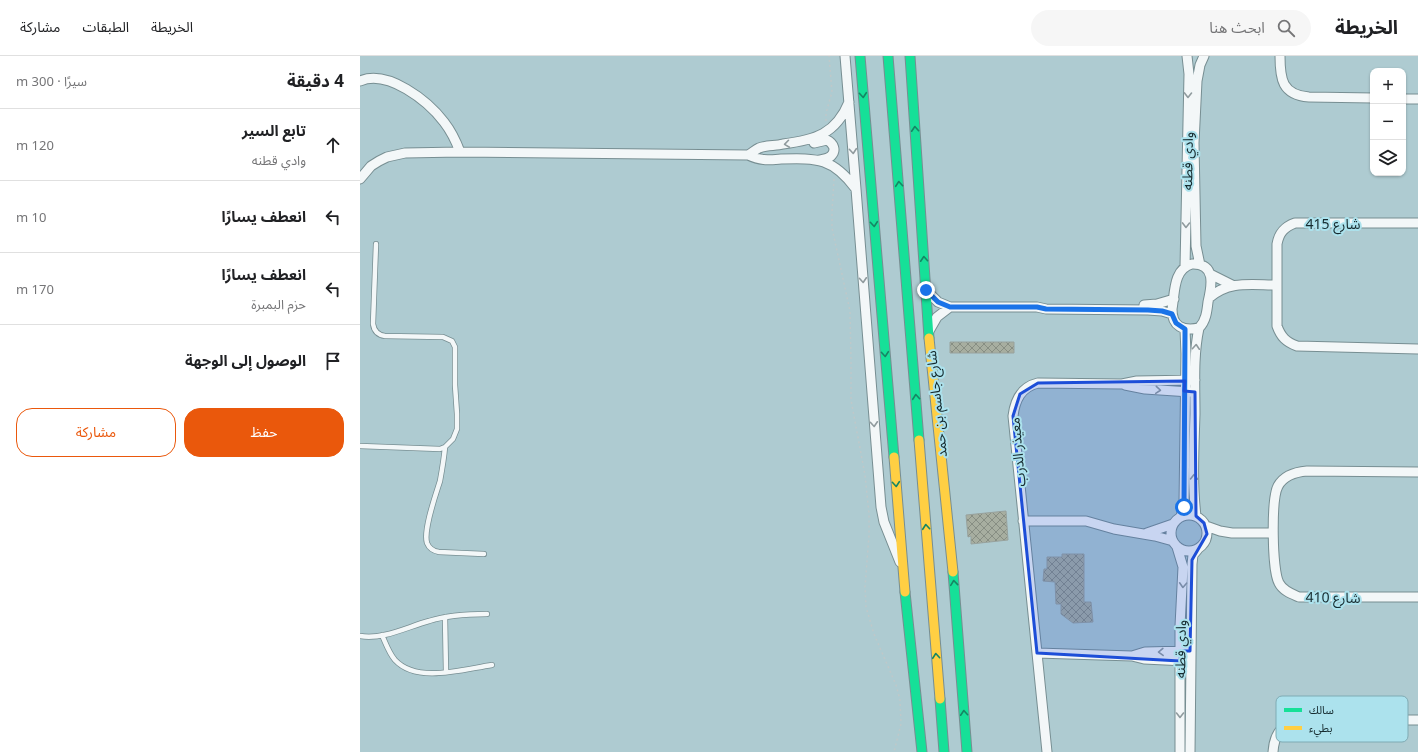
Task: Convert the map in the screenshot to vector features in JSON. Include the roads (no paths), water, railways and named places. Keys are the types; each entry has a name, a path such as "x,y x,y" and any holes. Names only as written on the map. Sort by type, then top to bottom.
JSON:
{"main road":[{"path":"860,56 903,568 922,752"},
{"name":"شارع جاسم بن حمد","path":"888,56 944,752"},
{"name":"شارع جاسم بن حمد","path":"910,56 928,333 955,591 967,752"}],"street":[{"path":"845,56 881,507 886,529 903,568"},
{"name":"وادي قطنه","path":"1185,267 1189,74 1187,56"},
{"name":"وادي قطنه","path":"1200,265 1196,246 1194,143 1197,81 1200,65 1204,56"},
{"path":"1280,56 1280,76 1288,90 1294,94 1301,97 1370,98"},
{"path":"360,81 369,78 383,78 403,87 421,100 444,121 454,136 460,152"},
{"path":"1406,99 1418,99"},
{"path":"748,155 764,147 803,142 818,137 839,120 849,101"},
{"path":"803,142 812,143 824,140 832,143 834,150 832,155 828,158 819,160"},
{"path":"360,179 372,166 383,159 396,154 460,152 748,155 762,160 805,158 819,160 838,168 856,189"},
{"name":"شارع 415","path":"1418,223 1301,222 1289,225 1280,233 1276,244 1277,326 1284,339 1290,344 1297,346 1418,349"},
{"path":"1196,516 1194,494 1196,348 1199,328 1205,317 1211,284 1210,274 1206,268 1200,265 1192,264 1185,267 1179,274 1172,314 1176,323 1185,329 1199,328"},
{"path":"1210,274 1232,285"},
{"path":"1209,298 1222,288 1232,285 1277,285"},
{"path":"926,290 938,302 950,307 1037,307 1045,304 1135,307 1172,314"},
{"path":"1135,307 1157,304 1174,299"},
{"path":"928,333 937,317 950,307"},
{"path":"1181,517 1184,503 1185,329"},
{"name":"معيذر الدرب","path":"1047,752 1023,521 1013,416 1014,406 1024,388 1038,383 1122,384 1137,381 1195,380"},
{"name":"معيذر الدرب","path":"1122,384 1137,388 1195,392"},
{"name":"شارع 410","path":"1418,472 1307,471 1291,474 1281,482 1275,492 1273,533 1276,576 1279,584 1291,594 1299,597 1418,597"},
{"path":"1023,521 1086,521 1114,529 1146,534 1175,544 1185,551 1194,551 1198,549 1207,538 1206,526 1202,520 1191,515 1181,517 1173,524 1146,534"},
{"path":"1173,524 1171,533 1175,544"},
{"path":"1206,526 1232,533 1273,533"},
{"path":"1207,538 1232,533"},
{"name":"وادي قطنه","path":"1175,544 1183,567 1180,626 1190,661 1190,752"},
{"name":"وادي قطنه","path":"1180,752 1180,661 1186,651 1192,564 1194,555 1198,549"},
{"path":"1132,656 1145,652 1186,651"},
{"path":"1037,653 1132,656 1141,659 1190,661"},
{"path":"1273,752 1276,737"}],"lane":[{"path":"360,446 434,450 445,447 453,439 457,429 454,344 452,341 446,337 385,336 376,332 373,324 376,244"},
{"path":"445,447 443,466 430,518 427,539 428,544 434,551 439,552 484,554"},
{"path":"360,636 382,635 446,617 487,614"},
{"path":"446,617 446,672"},
{"path":"382,635 390,653 403,666 420,673 446,672 492,665"}]}
